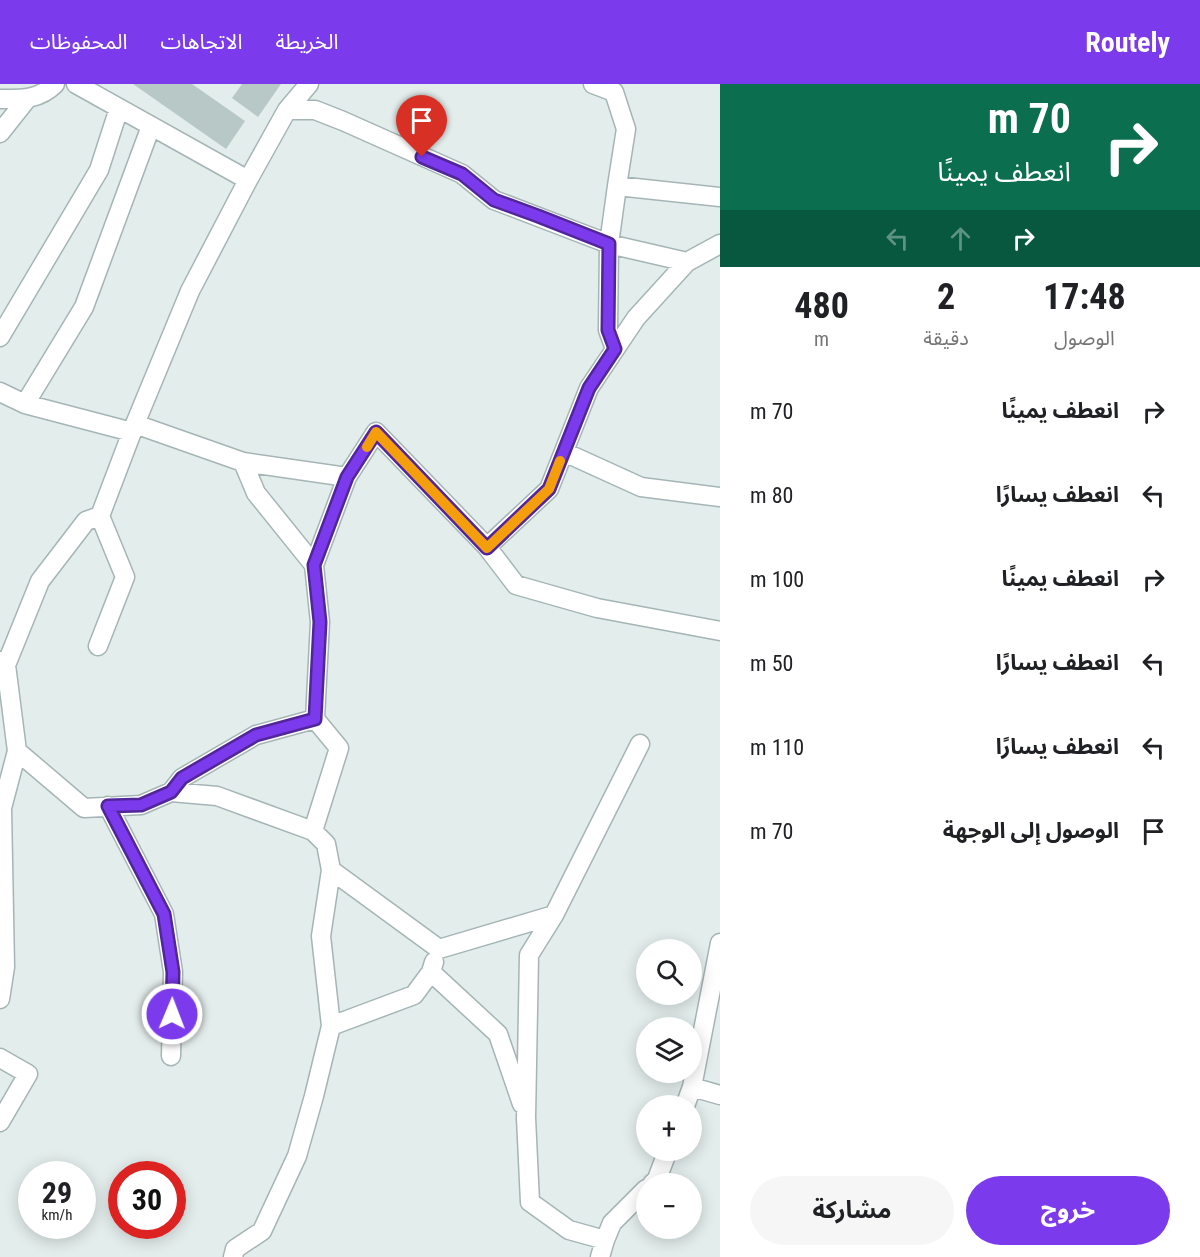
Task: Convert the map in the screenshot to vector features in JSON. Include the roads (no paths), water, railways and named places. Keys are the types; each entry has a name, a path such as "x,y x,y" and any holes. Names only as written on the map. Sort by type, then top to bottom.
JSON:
{"street":[{"path":"0,99 27,99 47,92 54,84"},
{"path":"76,84 248,180"},
{"path":"98,645 124,577 100,516 190,291 287,110 309,84"},
{"path":"592,84 614,92 626,129 609,244 608,330 615,349"},
{"path":"0,133 27,99"},
{"path":"0,337 99,170 120,108"},
{"path":"287,110 315,110 324,113 462,174 494,200 609,244 687,262"},
{"path":"25,404 84,307 151,126"},
{"path":"616,186 720,197"},
{"path":"487,548 549,489 589,388 636,318 687,262 720,244"},
{"path":"0,392 25,404 134,428 243,462 347,477"},
{"path":"313,831 339,748 315,719 320,622 314,565 347,477 376,432 487,548 516,585 597,608 720,631"},
{"path":"564,452 641,487 720,497"},
{"path":"243,462 256,493 314,565"},
{"path":"0,999 5,967 1,808 17,751 3,663 40,581 86,521 100,516"},
{"path":"171,792 182,778 256,735 315,719"},
{"path":"636,1199 612,1223 602,1248 569,1230 530,1202 526,1118 529,956 554,915 640,744"},
{"path":"17,751 84,808 141,805 171,792 217,796 313,831 326,844 331,870 321,936 331,1026 297,1156 262,1231 235,1249 233,1257"},
{"path":"108,806 164,914 173,972 171,1056"},
{"path":"331,870 439,949"},
{"path":"439,949 554,915"},
{"path":"689,1095 720,943"},
{"path":"331,1026 414,995 431,972 439,949"},
{"path":"431,972 498,1034 526,1118"},
{"path":"0,1058 27,1074 0,1122"},
{"path":"692,1087 720,1095"}]}
